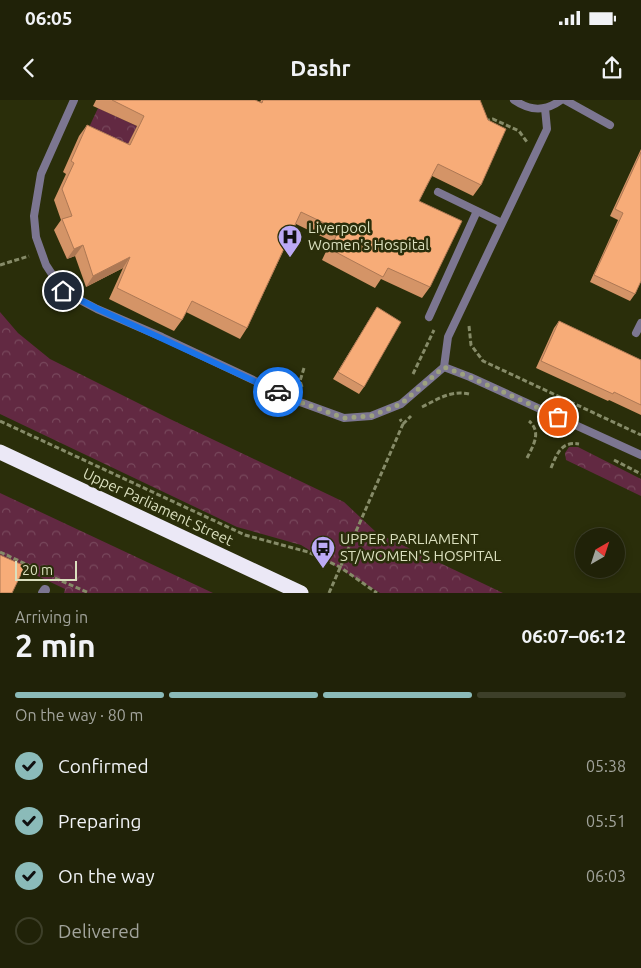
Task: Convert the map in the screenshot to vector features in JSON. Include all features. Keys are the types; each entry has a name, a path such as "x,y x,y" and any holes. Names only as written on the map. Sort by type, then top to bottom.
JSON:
{"highway":[{"name":"Upper Parliament Street","path":"0,452 301,593"}],"lane":[{"path":"74,100 41,174 34,216 36,237 46,265 63,291 300,402 344,418 371,416 395,408 444,367 448,337 547,129 546,108"},
{"path":"514,100 523,106 534,109 546,108 561,100"},
{"path":"565,100 610,125"},
{"path":"438,192 502,223"},
{"path":"429,317 477,211"},
{"path":"636,333 641,323"},
{"path":"444,367 641,455"}],"path":[{"path":"483,122 493,119 519,131 528,145"},
{"path":"472,319 469,327 471,345 483,361 641,435"},
{"path":"410,380 437,326"},
{"path":"304,368 300,381 303,390 308,392"},
{"path":"417,409 454,392 473,394"},
{"path":"329,593 403,424 412,414"},
{"path":"399,416 403,424"},
{"path":"526,419 533,424 536,439 527,458"},
{"path":"0,421 245,535 308,552 340,567 378,593"},
{"path":"551,468 561,448 567,444 580,444"},
{"path":"606,457 641,474"},
{"path":"0,552 89,593"}],"green space":[{"path":"98,108 137,126 124,154 85,136"},
{"path":"0,312 18,333 50,359 344,502 377,533 503,593 380,593 301,545 237,527 0,414"},
{"path":"569,447 578,447 641,479 641,496 566,460 565,453"},
{"path":"0,493 213,593 64,593 65,589 0,558"}],"building":[{"path":"112,100 255,100 262,103 263,100 480,100 488,120 506,129 481,185 438,164 419,201 462,221 430,287 388,268 383,277 330,249 339,230 301,212 247,328 192,301 182,320 117,288 130,257 93,276 83,245 74,249 62,219 72,216 62,189 74,163 71,161 87,125 130,145 144,116"},
{"path":"641,152 641,281 635,294 594,275 623,213 615,209"},
{"path":"377,307 401,322 364,387 338,372"},
{"path":"559,321 641,360 641,405 541,361"},
{"path":"0,555 25,566 12,593 0,593"}],"way so far":[{"path":"278,392 344,418 371,416 401,404 444,367 558,417"}],"place":[{"name":"Liverpool Women's Hospital","path":"290,258"},
{"name":"UPPER PARLIAMENT ST/WOMEN'S HOSPITAL","path":"323,569"}],"route":[{"path":"63,291 278,392"}]}
